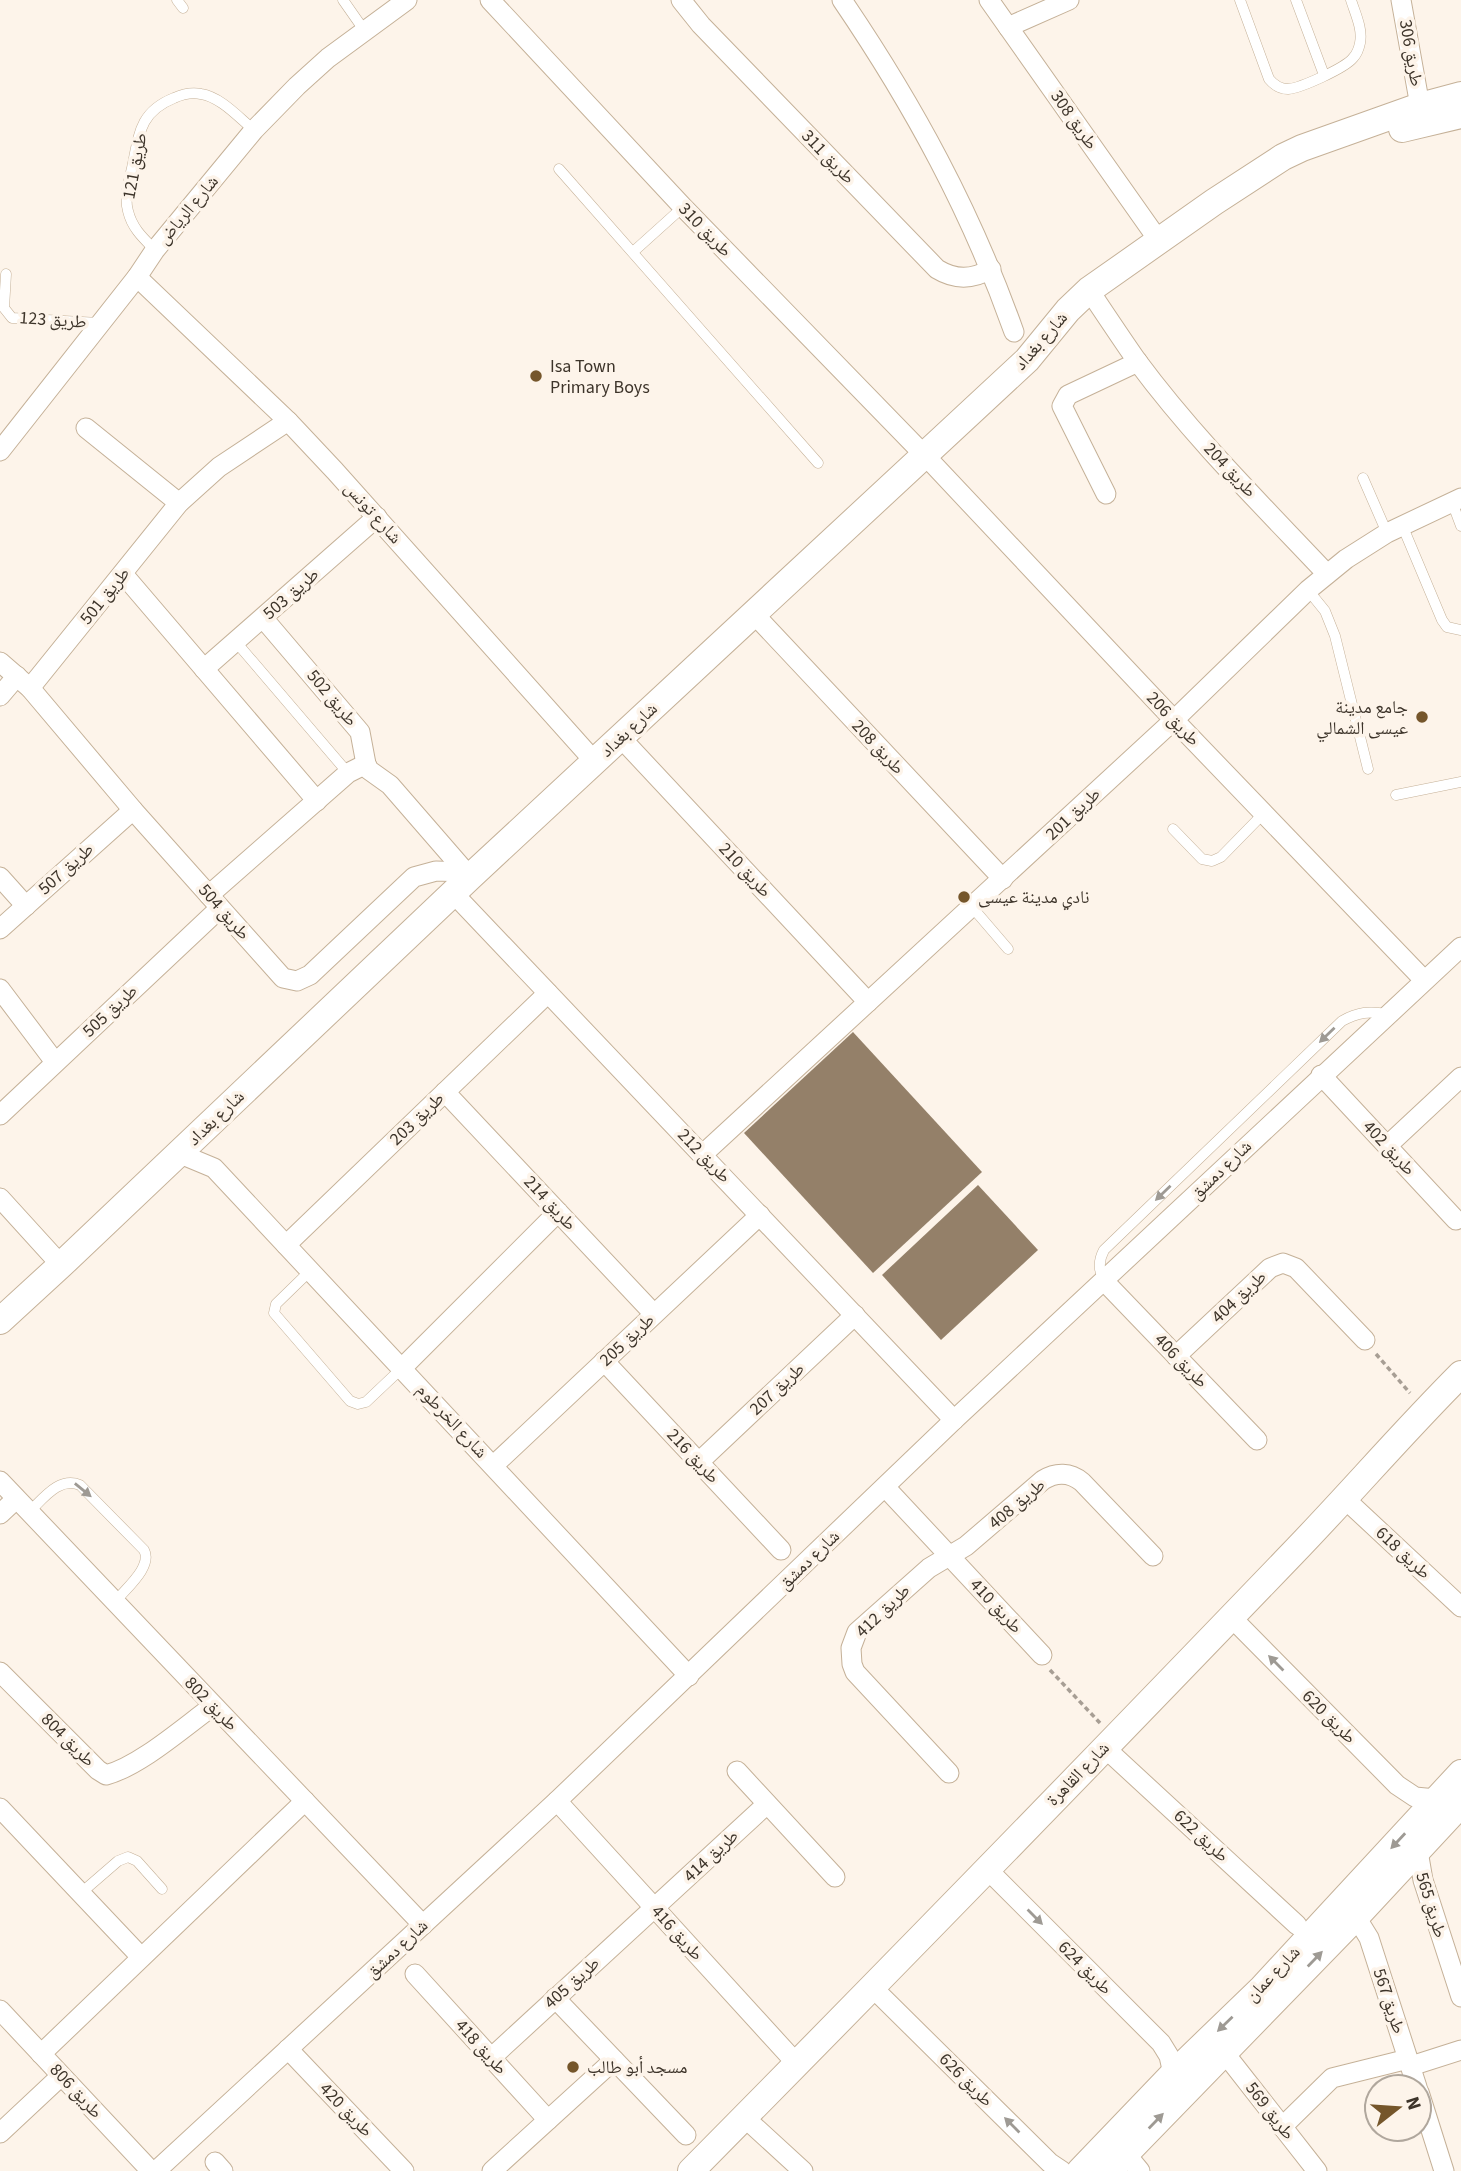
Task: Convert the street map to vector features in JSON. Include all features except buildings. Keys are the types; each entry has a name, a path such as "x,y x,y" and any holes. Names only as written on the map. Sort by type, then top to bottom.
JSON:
{"street":[{"name":"شارع الرياض","path":"0,450 137,277 155,250 254,130 327,58 407,0"},
{"name":"طريق 310","path":"490,0 683,207 925,456"},
{"name":"طريق 311","path":"681,0 701,25 929,262 945,274 964,278 983,274 991,269"},
{"path":"842,0 892,75 934,148 991,269 1014,332"},
{"name":"طريق 308","path":"989,0 1159,241"},
{"path":"1008,27 1069,0"},
{"name":"طريق 306","path":"1401,0 1420,106"},
{"name":"شارع بغداد","path":"0,1321 463,880 595,762 1027,360 1068,310 1089,290 1229,191 1302,148 1420,106 1461,95"},
{"name":"شارع بغداد","path":"1276,163 1306,159 1391,132 1461,115"},
{"name":"شارع تونس","path":"137,277 288,421 595,762"},
{"name":"طريق 204","path":"1089,290 1138,362 1210,449 1327,574"},
{"path":"1106,494 1062,406 1068,395 1138,362"},
{"name":"طريق 501","path":"23,682 122,574 179,503 219,467 288,421"},
{"path":"86,428 179,503"},
{"name":"طريق 206","path":"925,456 1424,980"},
{"name":"طريق 201","path":"702,1155 1174,720 1308,590 1394,529 1456,500"},
{"name":"طريق 503","path":"204,669 377,517"},
{"path":"122,574 317,801"},
{"name":"طريق 208","path":"754,614 1003,879"},
{"name":"طريق 502","path":"263,618 360,732 357,768"},
{"name":"طريق 504","path":"0,662 23,682 133,810 284,978 297,981 310,975 414,877 436,871 463,880"},
{"path":"0,696 23,682"},
{"name":"طريق 210","path":"621,738 869,1002"},
{"path":"215,902 317,801 357,768 369,770 390,785 463,880"},
{"name":"طريق 507","path":"0,929 133,810"},
{"path":"0,878 26,906"},
{"name":"طريق 212","path":"463,880 548,993 954,1420"},
{"name":"طريق 505","path":"0,1115 215,902"},
{"name":"شارع دمشق","path":"153,2171 557,1801 954,1420 1105,1282 1387,1013 1461,947"},
{"path":"0,989 55,1062"},
{"name":"طريق 203","path":"286,1245 548,993"},
{"name":"طريق 402","path":"1321,1075 1456,1220"},
{"path":"1387,1146 1461,1077"},
{"name":"طريق 214","path":"445,1091 654,1314"},
{"name":"شارع الخرطوم","path":"205,1128 208,1156 214,1168 689,1676"},
{"name":"شارع الخرطوم","path":"178,1153 214,1168"},
{"path":"0,1198 61,1265"},
{"path":"402,1368 558,1212"},
{"name":"طريق 205","path":"494,1465 760,1215"},
{"name":"طريق 404","path":"1176,1356 1270,1268 1283,1263 1296,1268 1364,1340"},
{"name":"طريق 406","path":"1105,1282 1257,1440"},
{"name":"طريق 207","path":"699,1462 855,1315"},
{"name":"طريق 216","path":"604,1361 781,1550"},
{"name":"شارع القاهرة","path":"691,2171 1231,1617 1461,1374"},
{"name":"طريق 408","path":"950,1556 974,1540 1043,1480 1049,1476 1065,1474 1082,1482 1153,1556"},
{"name":"طريق 802","path":"0,1482 423,1925"},
{"path":"885,1488 950,1556"},
{"name":"طريق 618","path":"1345,1499 1461,1606"},
{"path":"0,1514 23,1505"},
{"name":"طريق 410","path":"950,1556 1042,1655"},
{"name":"طريق 412","path":"949,1773 855,1672 851,1656 857,1632 929,1568 950,1556"},
{"name":"طريق 620","path":"1231,1617 1397,1785 1415,1797 1449,1802"},
{"name":"طريق 804","path":"0,1672 106,1775 115,1773 150,1752 214,1706"},
{"name":"طريق 622","path":"1109,1742 1297,1925"},
{"path":"737,1771 835,1877"},
{"name":"شارع عمان","path":"1080,2171 1122,2158 1356,1917 1418,1851 1449,1802 1461,1773"},
{"path":"41,2054 305,1801"},
{"name":"طريق 416","path":"557,1801 797,2064"},
{"name":"شارع عمان","path":"1122,2158 1173,2074 1449,1802"},
{"name":"طريق 414","path":"654,1908 767,1804"},
{"path":"0,1808 141,1957"},
{"name":"طريق 565","path":"1418,1851 1423,1880 1461,1997"},
{"name":"طريق 624","path":"986,1868 1161,2043 1169,2056 1173,2074"},
{"name":"طريق 405","path":"491,2057 654,1908"},
{"name":"طريق 567","path":"1356,1917 1369,1938 1413,2073"},
{"name":"طريق 418","path":"415,1974 548,2120"},
{"name":"طريق 626","path":"872,1987 1050,2163 1062,2171"},
{"path":"555,1998 686,2135"},
{"name":"طريق 806","path":"0,2010 153,2171"},
{"name":"طريق 420","path":"288,2049 404,2171"},
{"path":"1282,2127 1332,2078 1461,2050"},
{"name":"طريق 569","path":"1223,2052 1317,2171"},
{"path":"492,2171 614,2060"},
{"path":"0,2133 61,2076"},
{"path":"744,2117 803,2171"},
{"path":"1433,2136 1444,2171"}],"lane":[{"path":"343,0 364,30"},
{"path":"1240,0 1266,74 1273,84 1291,89 1346,65 1358,51 1361,32 1351,0"},
{"path":"1296,0 1324,75"},
{"name":"طريق 121","path":"155,250 136,231 127,208 128,186 141,130 149,114 163,102 183,94 201,94 217,100 254,130"},
{"path":"559,169 818,463"},
{"path":"633,252 683,207"},
{"name":"طريق 123","path":"6,274 4,308 12,318 99,323"},
{"path":"1363,478 1394,529 1442,620 1447,627 1461,630"},
{"path":"1456,500 1461,526"},
{"path":"1308,590 1325,611 1335,636 1368,769"},
{"path":"236,642 357,768"},
{"path":"1396,795 1461,782"},
{"path":"1173,829 1202,859 1212,861 1221,857 1264,813"},
{"path":"972,907 1008,949"},
{"path":"1105,1282 1099,1270 1104,1250 1342,1021 1370,1011 1387,1013"},
{"path":"310,1271 276,1304 274,1313 350,1401 358,1404 366,1402 402,1368"},
{"path":"23,1505 59,1485 75,1482 144,1550 147,1560 145,1565 115,1602"},
{"path":"81,1894 118,1861 128,1857 137,1861 162,1889"}],"path":[{"path":"1364,1340 1425,1410"},
{"path":"1042,1655 1048,1667 1109,1742"}],"place":[{"name":"Isa Town Primary Boys","path":"536,376"},
{"name":"جامع مدينة عيسى الشمالي","path":"1422,717"},
{"name":"نادي مدينة عيسى","path":"964,897"},
{"name":"مسجد أبو طالب","path":"573,2067"}]}
